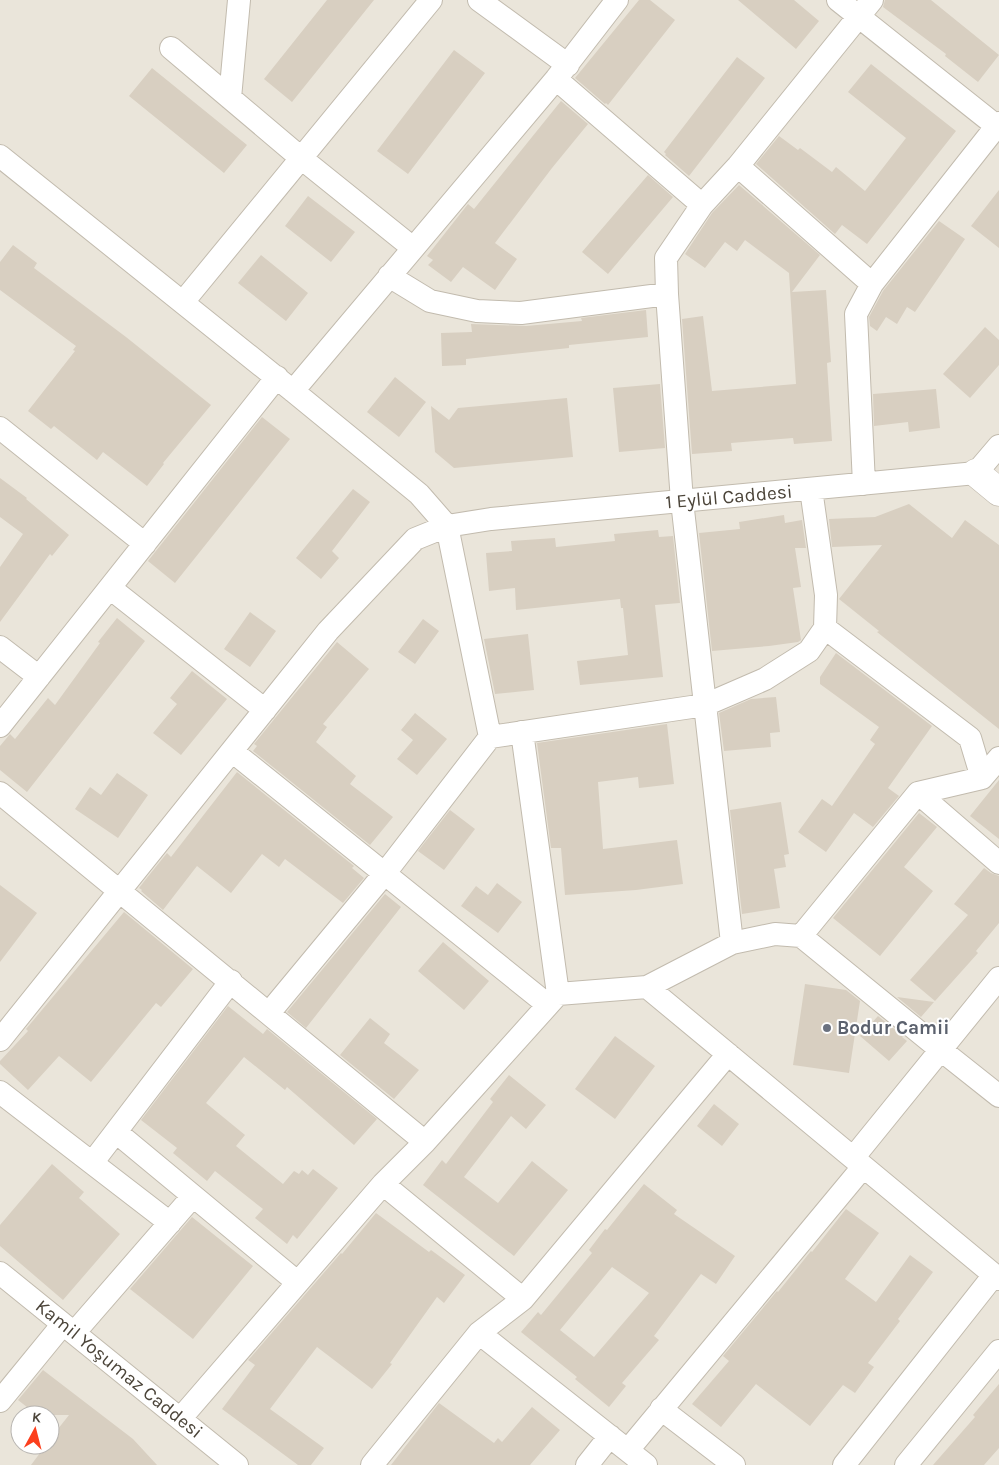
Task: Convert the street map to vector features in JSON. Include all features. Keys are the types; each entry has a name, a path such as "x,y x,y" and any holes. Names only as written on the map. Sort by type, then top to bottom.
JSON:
{"street":[{"path":"230,98 239,0"},
{"path":"183,302 431,0"},
{"path":"479,0 562,72 702,205"},
{"path":"0,726 145,544 285,384 389,276 562,72 617,0"},
{"path":"838,0 866,8 998,126 872,284 856,314 864,484"},
{"path":"732,943 682,501 666,258 702,205 738,166 866,8"},
{"path":"171,48 301,158 413,248"},
{"path":"0,156 419,494 447,526 490,737"},
{"path":"738,166 872,284"},
{"path":"389,276 430,301 477,311 521,313 667,294"},
{"path":"0,428 145,544"},
{"path":"999,446 976,474 999,492"},
{"name":"1 Eylül Caddesi","path":"0,1040 328,631 415,539 447,526 491,519 976,474"},
{"path":"269,1013 384,873 490,737 705,705 766,679 809,651 825,628 826,595 811,489"},
{"path":"110,588 265,710"},
{"path":"825,628 970,738 982,778"},
{"path":"0,647 39,677"},
{"path":"522,732 553,999"},
{"path":"232,751 384,873 553,999"},
{"path":"801,936 918,793 982,778 999,758"},
{"path":"0,793 425,1142"},
{"path":"918,793 999,863"},
{"path":"180,1419 383,1184 425,1142 553,999 647,987 732,943 775,934 801,936 999,1096"},
{"path":"628,1450 858,1162 941,1050 999,978"},
{"path":"92,1163 231,981"},
{"path":"647,987 996,1277 844,1465"},
{"path":"372,1465 478,1333 523,1299 728,1054"},
{"path":"0,1092 170,1223"},
{"path":"116,1132 297,1282"},
{"path":"383,1184 523,1299"},
{"path":"0,1401 170,1223 193,1196"},
{"name":"Kamil Yoşumaz Caddesi","path":"0,1274 237,1465"},
{"path":"478,1333 646,1465"},
{"path":"906,1465 999,1351"},
{"path":"662,1409 734,1465"},
{"path":"587,1465 610,1436"}],"shaded area":[{"path":"0,0 999,0 999,1465 0,1465"}],"building":[{"path":"327,0 374,0 292,102 264,79"},
{"path":"639,0 650,0 675,20 608,105 575,78"},
{"path":"738,0 794,0 819,21 796,49"},
{"path":"885,0 931,0 999,55 978,82 945,56 946,54 883,7"},
{"path":"454,50 485,73 408,174 377,151"},
{"path":"737,57 765,78 689,176 664,152"},
{"path":"871,64 956,131 867,244 842,225 835,234 756,164 779,136 798,150 800,148 832,172 836,167 865,191 906,138 848,92"},
{"path":"152,68 247,145 224,173 129,96"},
{"path":"561,101 588,124 495,243 517,259 495,290 463,267 451,282 428,265 433,260 427,256 468,204 474,209"},
{"path":"648,175 673,197 608,274 582,252"},
{"path":"739,185 820,255 792,292 826,290 831,362 827,363 832,441 794,444 793,438 731,443 732,451 692,454 682,319 703,316 712,391 796,384 789,273 745,240 737,251 725,242 705,268 685,254 712,213"},
{"path":"999,190 999,248 971,226"},
{"path":"308,196 355,232 331,262 285,226"},
{"path":"939,221 965,239 915,312 907,307 897,324 886,317 877,331 870,326 869,317 883,291"},
{"path":"13,245 37,263 34,268 126,337 211,405 163,463 147,486 103,452 97,460 54,426 51,429 28,411 75,351 73,350 76,346 0,290 0,262"},
{"path":"261,255 308,293 286,321 238,283"},
{"path":"646,310 648,337 569,345 569,348 466,359 466,365 442,366 441,333 472,332 471,324 526,326 582,321 581,318"},
{"path":"985,327 999,340 999,365 970,398 943,374"},
{"path":"395,377 426,402 399,437 367,412"},
{"path":"660,384 665,448 619,452 613,388"},
{"path":"936,389 940,428 909,432 908,422 874,426 873,394"},
{"path":"567,398 573,457 454,468 435,452 431,406 449,420 458,408"},
{"path":"262,417 290,439 175,583 148,561"},
{"path":"0,478 27,498 69,535 52,556 50,554 0,622 0,567 23,534 0,517"},
{"path":"353,489 370,502 332,551 339,558 321,579 296,558"},
{"path":"909,504 952,538 965,520 999,545 999,729 877,632 879,631 839,599 882,545 832,547 829,519 875,517"},
{"path":"784,515 785,523 802,520 806,548 795,548 801,587 793,588 801,640 769,646 712,651 699,533 740,529 739,522"},
{"path":"658,530 659,537 673,536 680,603 655,605 663,677 580,685 577,661 628,655 623,608 621,608 620,599 516,610 515,588 489,591 486,553 512,551 511,541 555,538 556,547 615,541 614,534"},
{"path":"250,612 276,631 250,667 224,649"},
{"path":"117,618 145,641 27,792 0,770 0,746 10,734 15,739 48,698 55,705 100,643 98,642"},
{"path":"423,619 439,631 415,664 398,652"},
{"path":"528,634 534,690 495,694 484,639"},
{"path":"337,642 369,669 323,724 327,727 316,742 356,776 350,784 393,817 370,845 253,751 257,746 254,744"},
{"path":"836,653 932,726 888,788 899,796 873,827 854,813 826,852 798,832 822,799 832,806 875,744 870,740 879,727 820,684 820,677"},
{"path":"192,671 227,699 181,755 153,733 177,704 170,698"},
{"path":"776,697 780,732 770,733 771,747 724,751 719,713 751,699"},
{"path":"415,713 447,739 417,775 397,759 413,740 401,730"},
{"path":"667,724 674,784 639,788 638,777 598,782 603,849 677,840 683,884 636,890 565,895 561,848 551,848 537,743"},
{"path":"237,772 354,866 352,868 364,878 343,903 285,859 279,867 262,854 231,893 197,866 163,910 141,891 139,888 146,879 167,853 171,857"},
{"path":"117,773 148,795 118,838 75,809 90,787 101,795"},
{"path":"999,780 999,839 970,816"},
{"path":"781,802 789,854 784,855 786,867 774,869 780,908 742,914 730,810"},
{"path":"450,810 475,829 444,870 418,851"},
{"path":"919,813 937,827 904,867 933,891 880,956 833,918"},
{"path":"984,868 999,876 999,923 976,951 978,953 935,1001 910,980 968,915 954,904"},
{"path":"497,883 522,902 498,933 461,906 476,886 488,895"},
{"path":"0,885 37,913 0,962"},
{"path":"385,894 401,907 306,1028 287,1012"},
{"path":"124,912 193,969 161,1007 156,1003 91,1082 59,1056 28,1090 0,1064 0,1061 28,1031 26,1029"},
{"path":"443,942 489,981 464,1010 418,971"},
{"name":"Bodur Camii","path":"805,984 846,990 860,1001 849,1073 793,1065"},
{"path":"897,997 934,1002 921,1017"},
{"path":"228,1006 263,1034 267,1029 377,1119 354,1145 287,1087 285,1090 244,1057 206,1103 245,1135 236,1146 283,1184 294,1171 299,1174 302,1170 308,1175 313,1169 338,1188 297,1239 293,1235 287,1244 255,1218 263,1209 215,1171 207,1181 173,1153 177,1148 141,1120"},
{"path":"878,1016 907,1041 889,1061 860,1036"},
{"path":"370,1018 390,1034 384,1043 419,1070 394,1099 340,1055"},
{"path":"615,1036 655,1066 615,1119 575,1089"},
{"path":"509,1075 546,1105 526,1129 511,1116 464,1177 498,1203 532,1161 568,1190 514,1256 423,1185 442,1160 446,1164 493,1102 490,1099"},
{"path":"714,1104 739,1124 722,1146 697,1126"},
{"path":"52,1164 84,1192 79,1198 120,1234 63,1300 0,1246 0,1225"},
{"path":"644,1184 677,1210 674,1214 735,1256 716,1284 701,1274 654,1336 659,1340 622,1383 626,1386 609,1407 575,1379 577,1377 521,1332 538,1312 541,1315 592,1253 589,1250 605,1229 607,1230","holes":["612,1267 649,1293 594,1357 560,1330"]},
{"path":"846,1209 879,1233 845,1279 876,1302 910,1255 933,1272 898,1319 900,1321 868,1363 874,1367 855,1393 843,1385 810,1426 756,1384 721,1427 692,1404 729,1361 723,1356 812,1252"},
{"path":"376,1213 429,1252 431,1250 465,1275 444,1303 437,1297 390,1363 392,1364 372,1389 317,1347 270,1409 324,1448 311,1465 298,1465 222,1409 255,1365 248,1360"},
{"path":"192,1217 253,1266 193,1339 130,1289"},
{"path":"43,1370 133,1439 157,1465 31,1465 38,1455 60,1455 60,1426 69,1415 60,1415 60,1405 24,1405 18,1400"},
{"path":"999,1384 999,1448 984,1465 933,1465 975,1417 973,1415"},
{"path":"439,1403 494,1443 498,1438 502,1442 532,1407 560,1430 530,1465 391,1465"}],"place":[{"name":"Bodur Camii","path":"827,1028"}]}
